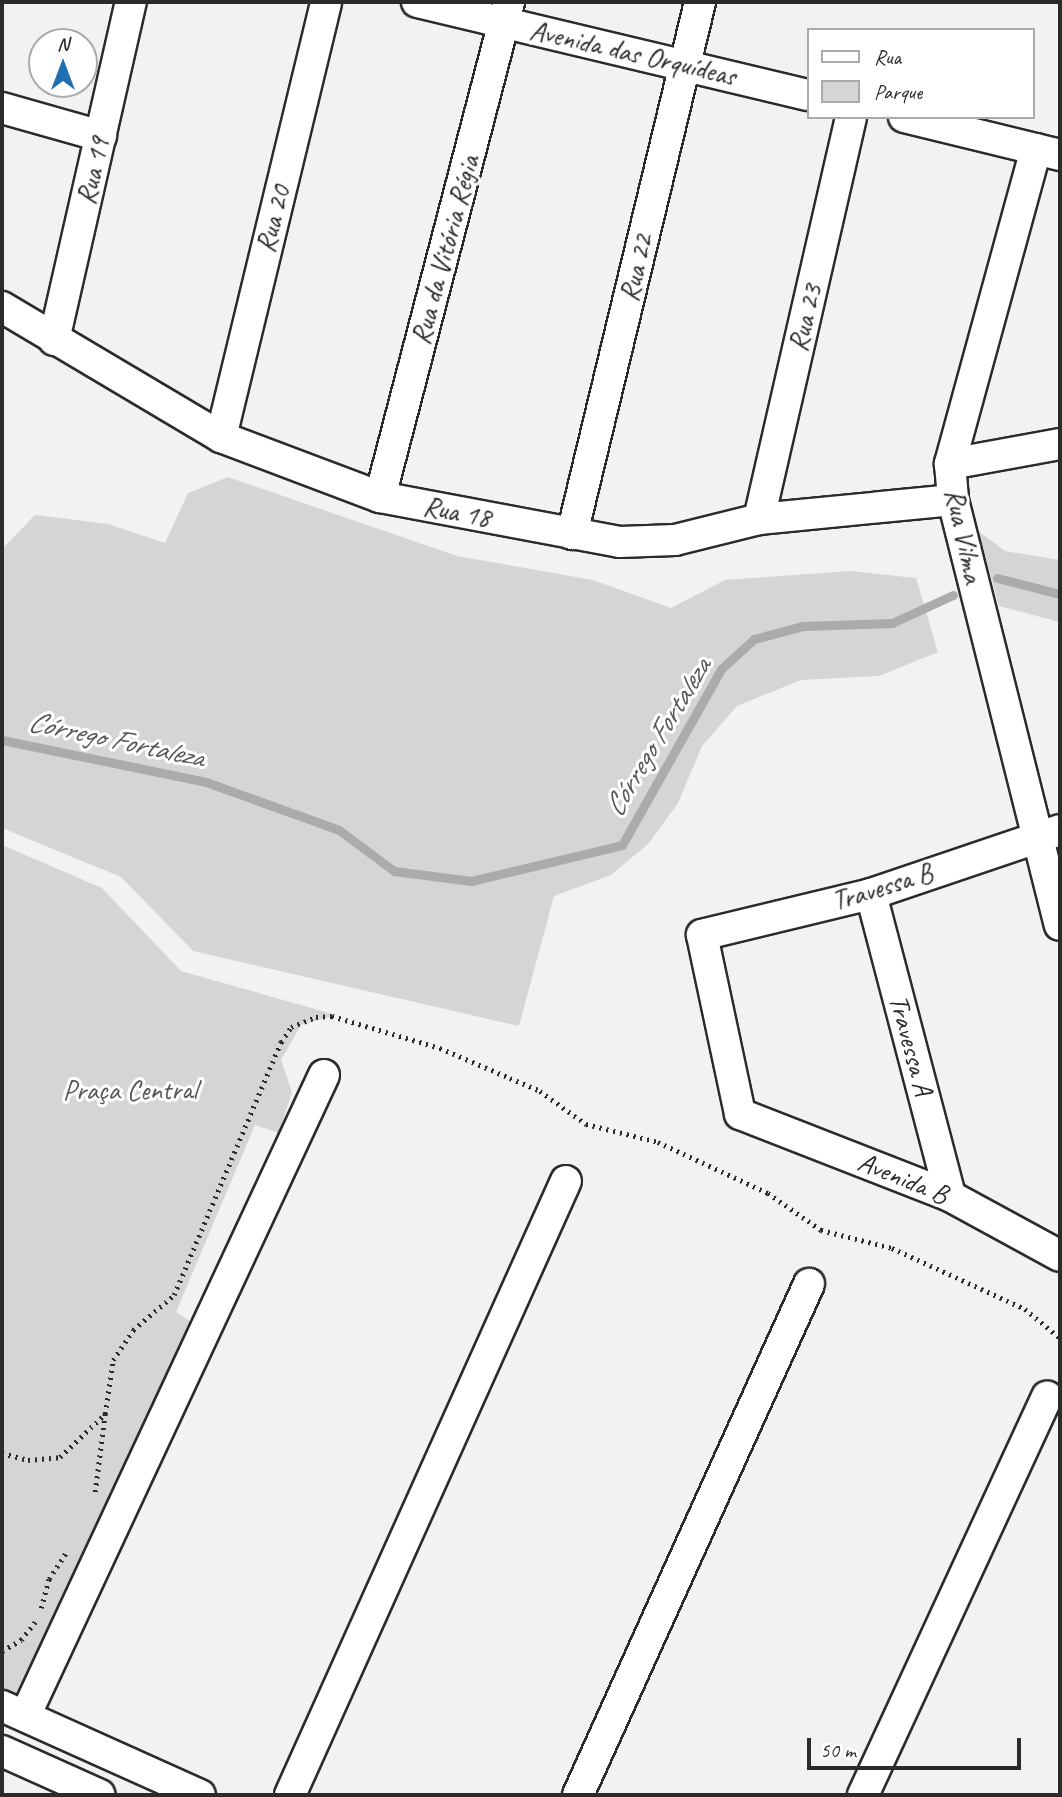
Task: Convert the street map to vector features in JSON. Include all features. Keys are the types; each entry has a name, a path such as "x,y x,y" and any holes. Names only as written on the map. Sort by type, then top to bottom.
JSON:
{"street":[{"name":"Rua 19","path":"54,340 131,2"},
{"name":"Rua 20","path":"221,437 326,2"},
{"name":"Avenida das Orquídeas","path":"417,2 507,12 685,65 806,94"},
{"name":"Rua 22","path":"572,534 700,2"},
{"name":"Rua da Vitória Régia","path":"380,497 507,12"},
{"path":"2,108 101,136"},
{"name":"Rua 23","path":"759,519 851,119"},
{"path":"912,119 1048,152"},
{"name":"Rua Vilma","path":"1048,152 950,464 953,500 1048,833 1060,925"},
{"name":"Rua 18","path":"2,307 221,437 380,497 620,542 675,540 759,519 953,500"},
{"path":"950,464 1060,444"},
{"name":"Travessa B","path":"740,1114 702,936 871,894 1048,833"},
{"name":"Travessa A","path":"871,894 950,1196"},
{"path":"200,1795 14,1710 324,1075"},
{"name":"Avenida B","path":"740,1114 950,1196 1060,1256"},
{"path":"290,1795 566,1181"},
{"path":"578,1795 809,1284"},
{"path":"863,1795 1047,1396"},
{"path":"2,1753 100,1795"}],"path":[{"path":"93,1500 102,1459 113,1360 133,1330 174,1295 281,1042 291,1027 316,1017 332,1016 440,1048 541,1091 586,1124 658,1142 768,1193 821,1230 892,1248 1025,1309 1060,1338"},
{"path":"2,1453 28,1460 60,1457 105,1414"},
{"path":"2,1651 34,1624 48,1579 72,1546"}],"green space":[{"path":"228,477 457,556 593,580 671,608 725,580 851,571 916,578 938,652 879,676 801,680 737,706 702,746 678,803 648,844 611,875 554,896 519,1026 193,951 121,877 2,828 2,549 35,515 108,524 165,543 188,493"},
{"path":"978,531 1005,551 1060,560 1060,622 999,606"},
{"name":"Praça Central","path":"2,845 102,888 181,971 336,1015 301,1025 281,1060 292,1092 279,1133 255,1125 176,1312 194,1324 27,1691 12,1694 2,1694"}],"waterway":[{"name":"Córrego Fortaleza","path":"997,578 1060,594"},
{"name":"Córrego Fortaleza","path":"2,740 206,782 339,830 394,871 471,881 622,845 721,669 754,639 803,626 892,623 953,595"}]}
